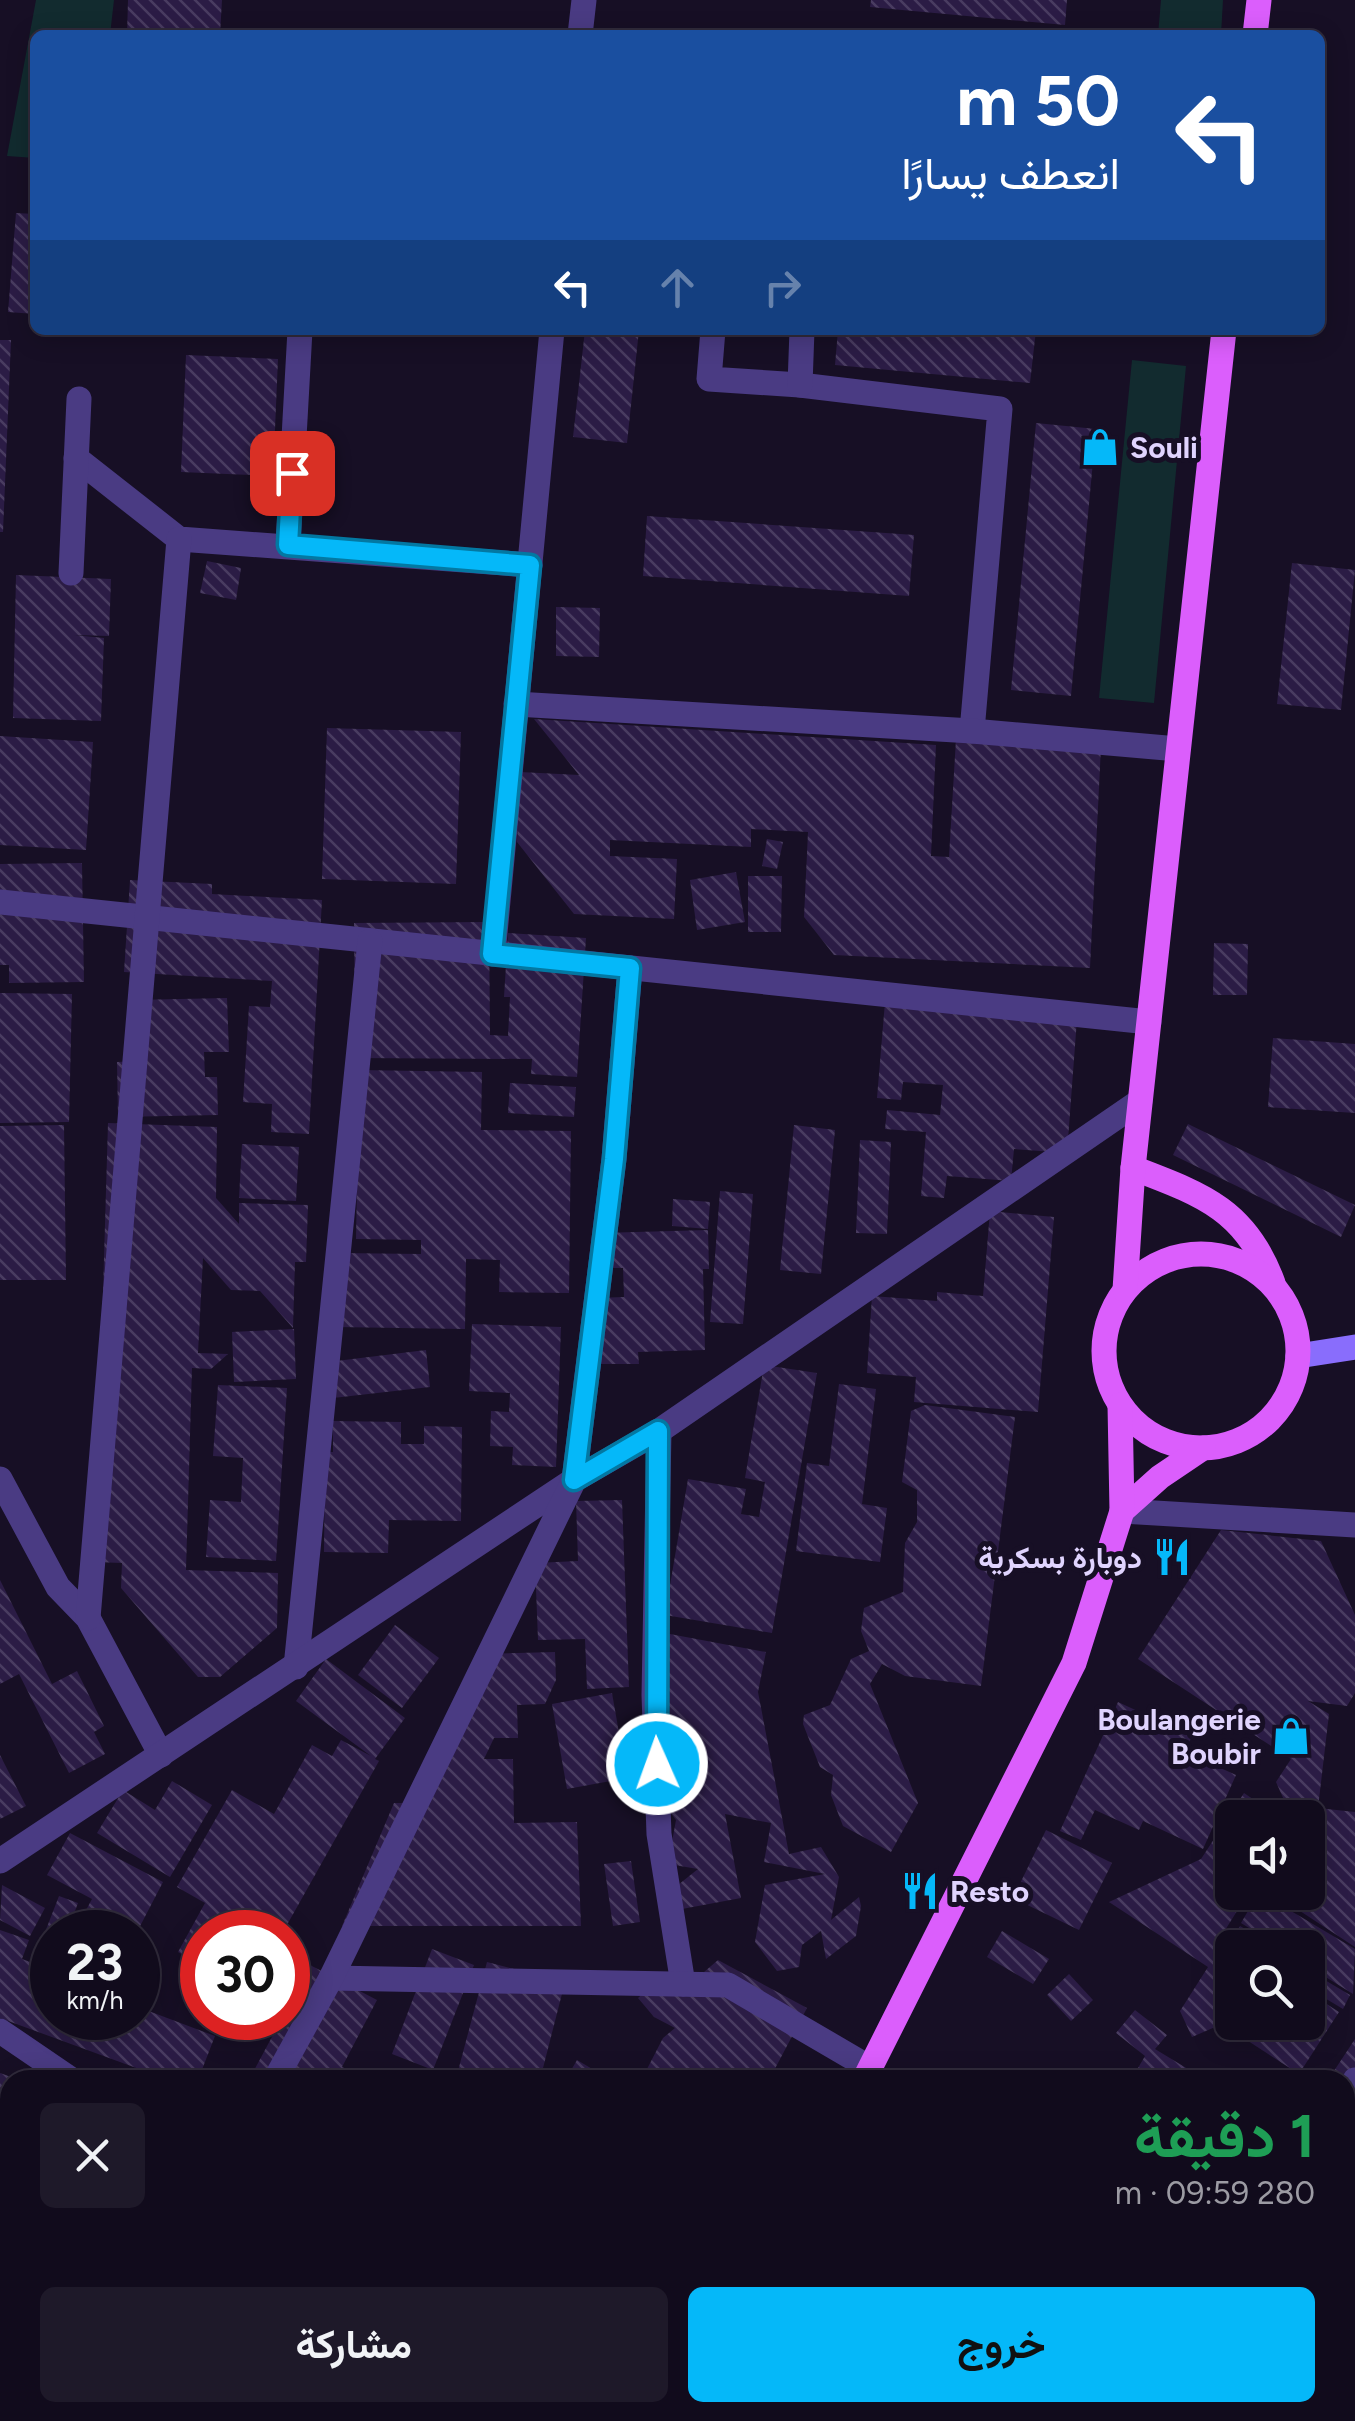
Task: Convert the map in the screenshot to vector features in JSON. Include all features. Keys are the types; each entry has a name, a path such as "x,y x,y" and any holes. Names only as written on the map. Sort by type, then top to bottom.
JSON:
{"main road":[{"path":"1256,30 1259,0"},
{"path":"869,2070 1074,1663 1122,1511 1120,1405 1105,1359 1106,1334 1126,1290 1133,1168 1223,335"},
{"path":"1120,1405 1156,1437 1203,1448 1227,1446 1268,1421 1284,1402 1298,1356 1288,1309 1250,1236 1218,1205 1133,1168"},
{"path":"1126,1290 1144,1273 1188,1255 1236,1260 1275,1288"},
{"path":"1298,1356 1355,1347"},
{"path":"1122,1511 1160,1477 1203,1448"}],"street":[{"path":"581,30 584,0"},
{"path":"288,545 300,335"},
{"path":"492,954 552,335"},
{"path":"713,335 710,379 800,385 1000,410 972,731"},
{"path":"800,385 802,335"},
{"path":"71,573 79,400"},
{"path":"76,458 179,538 530,565"},
{"path":"88,1618 179,538"},
{"path":"516,704 972,731 1178,749"},
{"path":"0,902 1149,1022"},
{"path":"296,1667 370,941"},
{"path":"280,2070 330,1978 574,1480 614,1159 630,968"},
{"path":"0,1861 574,1480 658,1431 1140,1101"},
{"path":"658,1431 654,1695 660,1834 683,1984"},
{"path":"0,1479 58,1587 88,1618 161,1755"},
{"path":"1122,1511 1355,1525"},
{"path":"330,1978 728,1985 861,2070"},
{"path":"0,2031 57,2070"}],"green space":[{"path":"36,0 114,0 111,30 30,30"},
{"path":"1161,0 1223,0 1221,30 1158,30"},
{"path":"30,32 30,158 7,156"},
{"path":"1132,360 1186,366 1154,703 1099,698"}],"building":[{"path":"128,0 222,0 220,30 127,30"},
{"path":"871,0 1067,0 1065,25 870,7"},
{"path":"16,213 30,214 30,314 8,312"},
{"path":"584,335 638,335 627,443 573,437"},
{"path":"838,335 1035,335 1030,383 835,365"},
{"path":"0,340 11,340 3,532 0,532"},
{"path":"186,355 278,359 273,476 181,472"},
{"path":"1036,423 1096,429 1071,696 1011,690"},
{"path":"647,516 914,535 909,596 643,576"},
{"path":"207,561 241,568 236,600 200,593"},
{"path":"1292,563 1355,570 1341,710 1277,704"},
{"path":"16,575 111,579 109,636 74,635 104,638 101,721 13,718"},
{"path":"556,607 600,608 599,657 556,656"},
{"path":"534,719 936,745 931,856 949,857 956,739 1101,747 1090,968 834,955 804,917 808,832 751,829 751,847 610,840 610,856 677,859 674,919 574,914 517,842 520,772 579,775"},
{"path":"327,728 461,732 456,884 322,879"},
{"path":"0,736 93,742 86,850 0,845"},
{"path":"767,839 783,842 777,869 762,866"},
{"path":"82,863 84,982 9,983 9,965 0,965 0,864"},
{"path":"736,872 745,922 697,930 690,880"},
{"path":"748,876 782,876 781,932 748,932"},
{"path":"130,880 212,884 212,894 322,900 309,1134 271,1132 272,1104 243,1102 249,1006 270,1007 272,981 124,972"},
{"path":"489,922 490,1035 508,1036 510,997 504,997 508,933 586,938 577,1077 531,1074 532,1059 355,1058 354,923"},
{"path":"1214,943 1248,944 1247,995 1213,995"},
{"path":"0,993 72,994 69,1122 0,1123"},
{"path":"227,998 229,1052 204,1052 205,1077 217,1077 218,1115 118,1117 117,1062 135,1061 133,1000"},
{"path":"885,1002 1077,1019 1067,1153 1014,1149 1011,1181 947,1176 944,1198 921,1196 926,1132 885,1129 887,1110 940,1115 943,1085 903,1082 901,1100 877,1098"},
{"path":"1273,1038 1355,1044 1355,1113 1268,1107"},
{"path":"359,1070 482,1072 481,1130 571,1131 569,1293 499,1292 500,1260 466,1259 465,1329 335,1327 337,1253 421,1254 421,1240 356,1239"},
{"path":"510,1083 576,1087 574,1117 508,1113"},
{"path":"108,1123 217,1127 216,1198 239,1224 239,1203 308,1205 306,1262 295,1262 293,1328 260,1291 231,1290 203,1258 198,1353 228,1354 211,1369 192,1368 186,1570 278,1573 277,1628 220,1677 198,1677 121,1588 122,1563 95,1562"},
{"path":"1188,1124 1355,1205 1341,1237 1173,1155"},
{"path":"64,1125 66,1280 0,1280 0,1126"},
{"path":"794,1125 835,1130 821,1274 780,1270"},
{"path":"860,1140 891,1142 887,1234 856,1233"},
{"path":"242,1144 299,1147 296,1201 239,1198"},
{"path":"720,1191 753,1194 743,1324 710,1322"},
{"path":"673,1199 710,1202 708,1229 672,1226"},
{"path":"990,1211 1054,1217 1038,1412 914,1402 916,1377 867,1373 872,1296 937,1301 937,1292 983,1296"},
{"path":"708,1230 709,1269 703,1269 705,1350 638,1352 639,1364 597,1364 596,1298 624,1297 623,1268 601,1268 600,1233"},
{"path":"472,1324 561,1327 556,1467 512,1465 513,1447 490,1446 491,1411 509,1412 510,1393 469,1391"},
{"path":"294,1329 296,1379 234,1382 232,1332"},
{"path":"426,1350 430,1387 333,1398 328,1362"},
{"path":"764,1365 817,1373 772,1633 665,1615 688,1479 746,1489 741,1514 759,1517 765,1482 745,1478"},
{"path":"839,1384 876,1389 862,1504 887,1508 880,1562 796,1551 807,1463 829,1466"},
{"path":"218,1385 287,1388 276,1561 206,1557 210,1500 241,1502 243,1458 213,1456"},
{"path":"925,1405 1015,1417 981,1686 905,1676 882,1664 870,1684 918,1803 891,1852 843,1826 831,1795 833,1775 820,1767 803,1724 804,1715 830,1705 851,1659 869,1651 861,1631 864,1608 903,1592 905,1543 917,1522 917,1490 902,1482 911,1411"},
{"path":"333,1421 401,1422 401,1444 424,1444 424,1426 462,1427 461,1521 389,1520 388,1553 324,1552 325,1452 333,1452"},
{"path":"622,1500 629,1687 587,1689 585,1639 538,1640 535,1563 578,1561 576,1501"},
{"name":"Boulangerie Boubir","path":"1221,1530 1321,1541 1355,1615 1355,1693 1347,1706 1308,1701 1329,1714 1319,1800 1284,1800 1276,1782 1291,1759 1138,1659"},
{"path":"0,1580 52,1684 77,1671 104,1726 94,1732 105,1754 69,1773 19,1674 0,1684"},
{"path":"395,1625 439,1658 402,1708 358,1675"},
{"path":"654,1631 766,1652 758,1692 789,1854 821,1847 839,1877 831,1920 859,1897 861,1906 856,1936 826,1959 821,1931 802,1945 799,1967 777,1971 755,1942 765,1885 825,1874 764,1862 771,1823 725,1814 741,1898 682,1909 678,1885 698,1869 668,1864 676,1820 662,1802"},
{"path":"555,1652 556,1680 545,1704 517,1705 518,1738 494,1738 484,1759 513,1759 514,1823 577,1822 581,1926 342,1926 394,1803 405,1803 481,1654"},
{"path":"326,1659 405,1718 375,1759 379,1761 295,1910 201,1910 205,1903 177,1887 232,1790 274,1814 312,1745 332,1756 341,1740 371,1756 296,1701"},
{"path":"612,1693 627,1778 567,1789 552,1704"},
{"path":"1118,1702 1192,1736 1185,1752 1236,1775 1225,1800 1215,1800 1215,1822 1203,1849 1143,1821 1139,1830 1095,1810 1081,1840 1060,1831"},
{"path":"0,1755 26,1806 0,1819"},
{"path":"172,1781 212,1805 170,1877 97,1833 123,1790 155,1810"},
{"name":"Boulangerie Boubir","path":"1325,1809 1355,1812 1355,1947 1298,1910 1325,1910"},
{"path":"1046,1830 1112,1863 1079,1930 1013,1898"},
{"path":"70,1833 163,1882 148,1910 86,1910 92,1899 47,1875"},
{"name":"Boulangerie Boubir","path":"1215,1838 1215,1910 1238,1910 1225,1930 1215,1930 1215,2027 1192,2037 1180,2011 1208,1967 1109,1902 1201,1859"},
{"path":"631,1861 640,1922 613,1926 604,1864"},
{"path":"2,1885 45,1908 30,1910 30,1936 0,1920"},
{"path":"59,1896 78,1903 75,1910 54,1910"},
{"path":"1249,1910 1289,1910 1323,1930 1252,1930 1241,1923"},
{"path":"0,1930 29,1940 22,1959 30,1962 30,2029 0,2018"},
{"path":"1002,1931 1049,1959 1033,1984 987,1957"},
{"path":"1325,1931 1355,1949 1353,1994 1325,1977"},
{"path":"432,1949 474,1965 433,2070 392,2054"},
{"path":"718,1960 807,2008 774,2070 646,2070 663,2038 675,2028 654,2017 638,1998 664,1974 676,1996"},
{"path":"487,1962 565,1982 543,2070 458,2070"},
{"path":"310,1965 377,2000 342,2067 348,2070 254,2070 270,2040 310,2040"},
{"path":"1069,1974 1093,2000 1071,2021 1047,1995"},
{"path":"1325,1980 1350,1995 1343,2009 1325,1998"},
{"name":"Boulangerie Boubir","path":"1325,2003 1339,2012 1325,2034"},
{"path":"1135,2010 1167,2035 1155,2049 1190,2070 1137,2070 1145,2056 1116,2033"},
{"path":"160,2015 180,2023 180,2040 213,2040 202,2070 142,2070 60,2040 160,2040"},
{"path":"1355,2039 1355,2070 1335,2070"},
{"name":"Boulangerie Boubir","path":"1247,2040 1321,2040 1302,2070 1293,2070"},
{"path":"577,2060 594,2070 571,2070"}],"place":[{"name":"Souli","path":"1100,447"},
{"name":"دوبارة بسكرية","path":"1172,1557"},
{"name":"Boulangerie Boubir","path":"1291,1736"},
{"name":"Resto","path":"920,1891"}],"route":[{"path":"292,473 288,545 530,565 492,954 630,968 614,1159 574,1480 658,1431 654,1695 657,1764"}]}
